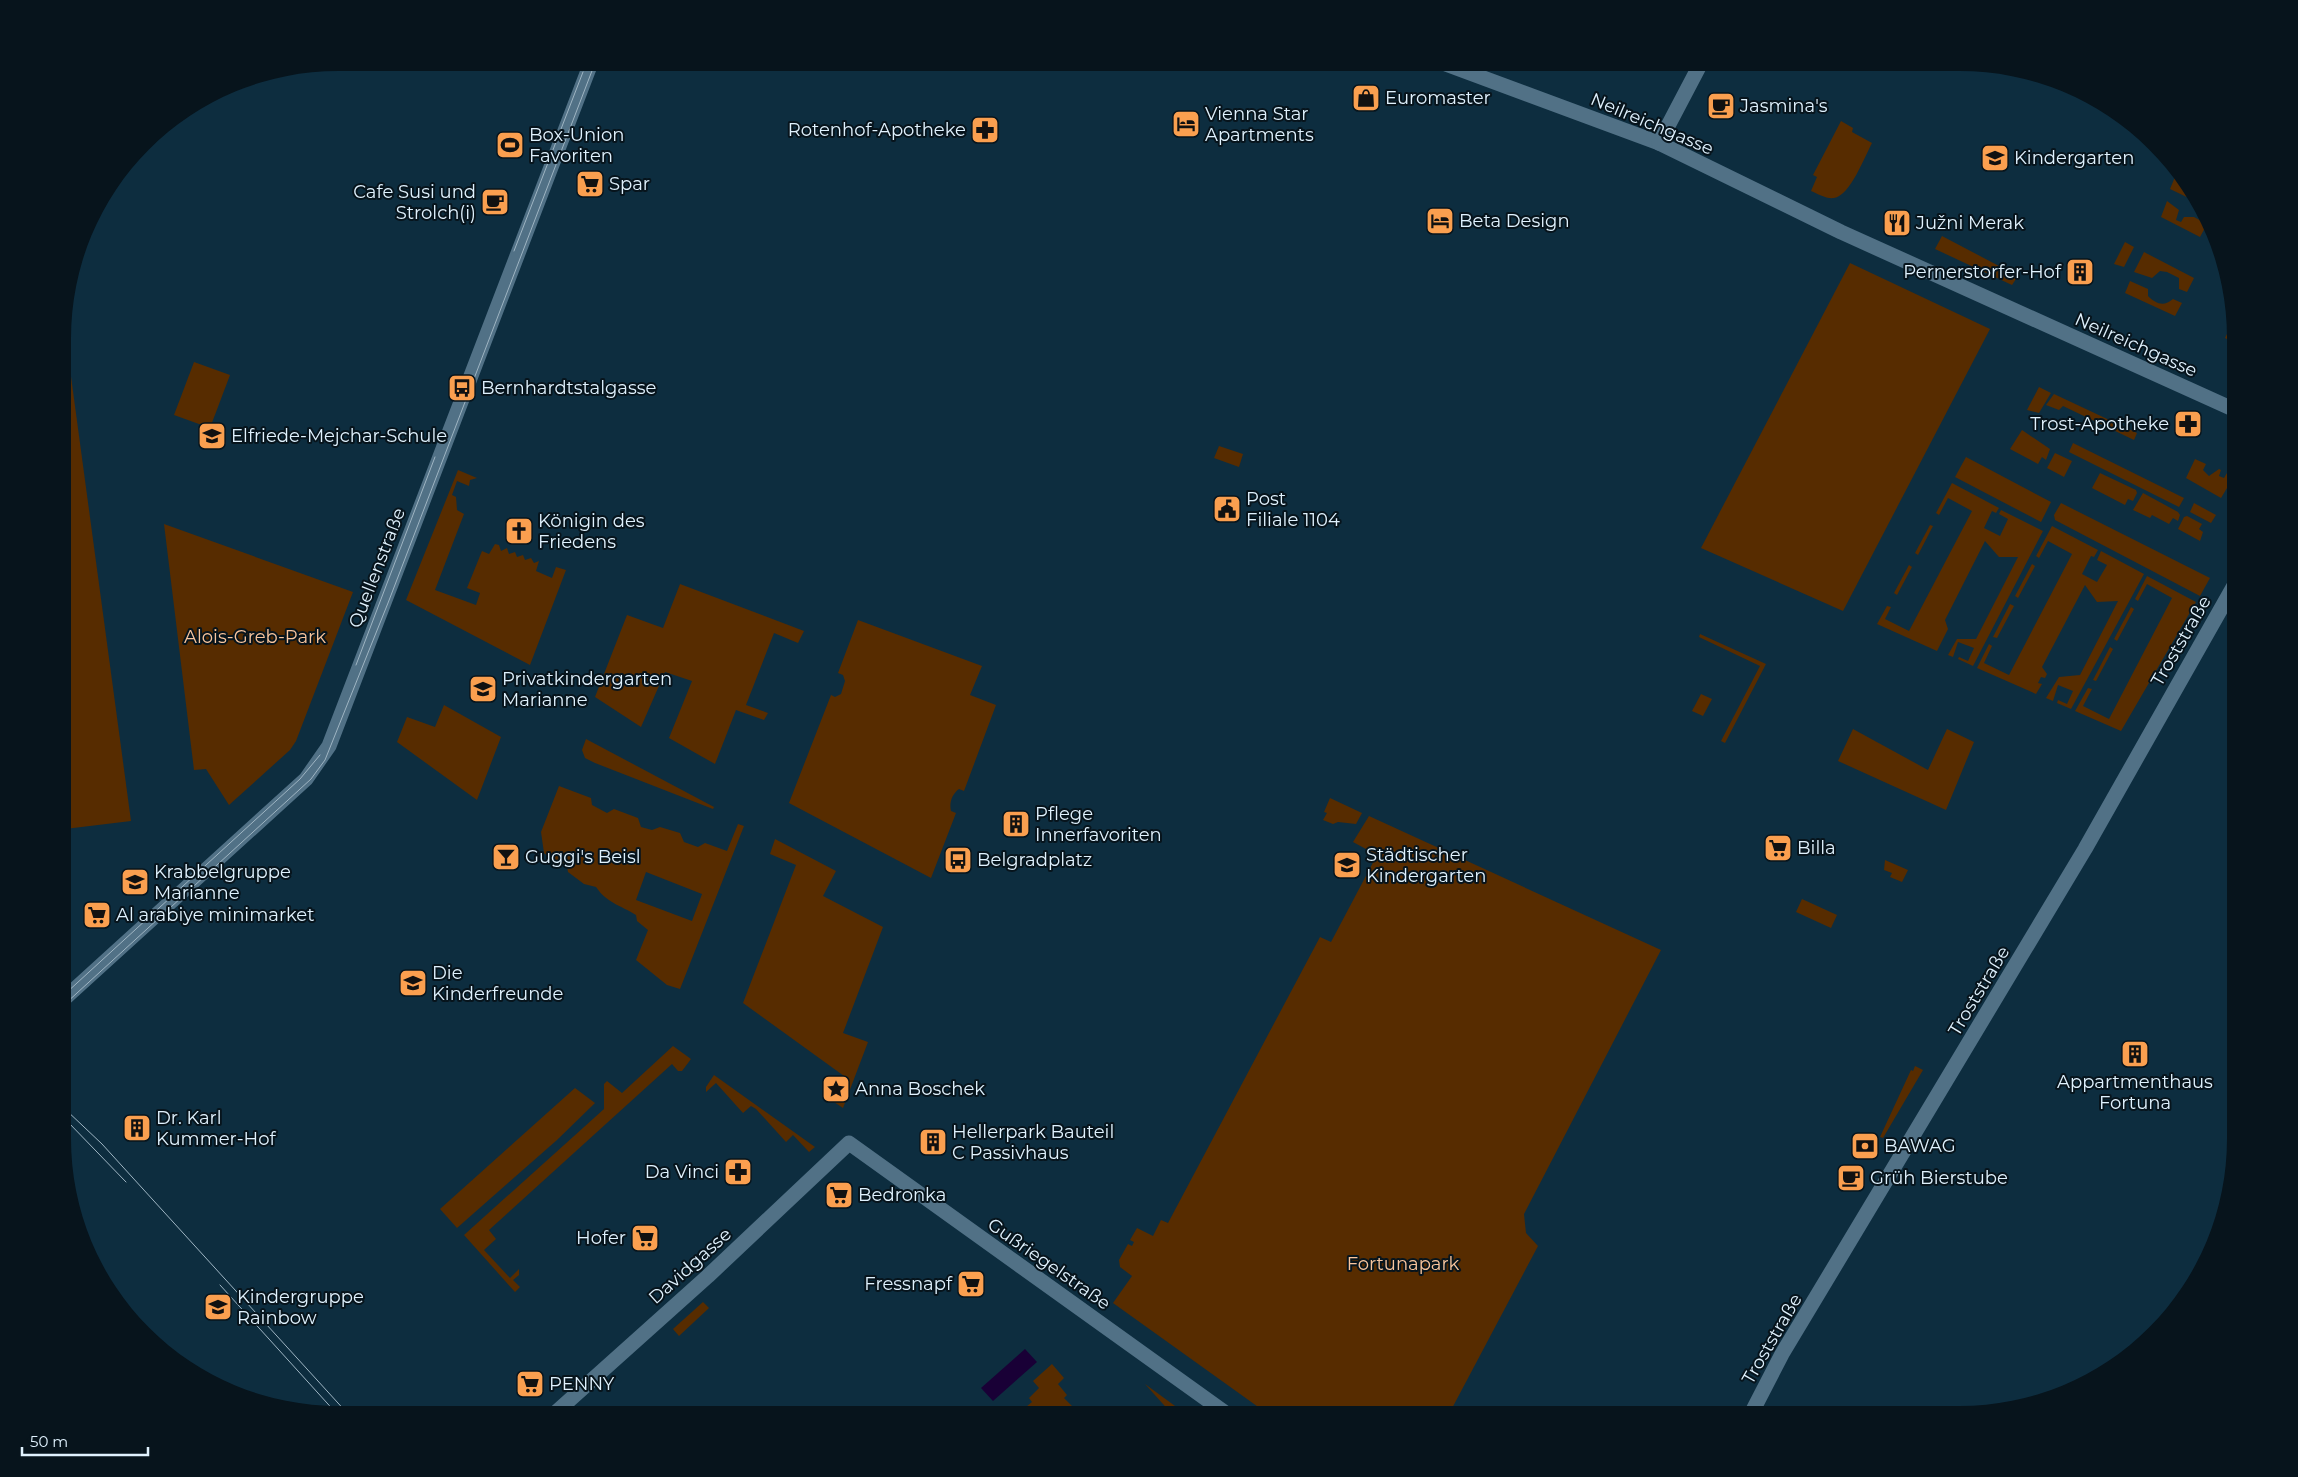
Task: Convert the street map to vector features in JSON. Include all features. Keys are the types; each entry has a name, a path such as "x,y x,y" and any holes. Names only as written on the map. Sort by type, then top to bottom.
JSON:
{"street":[{"name":"Quellenstraße","path":"71,993 306,779 329,746 588,71"},
{"name":"Neilreichgasse","path":"1467,71 1659,143 1842,232 2227,406"},
{"path":"1659,143 1696,71"},
{"name":"Troststraße","path":"1754,1406 1782,1354 2078,862 2227,598"},
{"name":"Gußriegelstraße","path":"849,1143 1216,1406"},
{"name":"Davidgasse","path":"563,1406 708,1276 849,1143"}],"green space":[{"path":"1841,121 1853,128 1852,132 1872,143 1846,190 1840,196 1828,198 1811,191 1817,177 1813,175"},
{"path":"2174,179 2186,197 2170,189"},
{"path":"2167,201 2179,210 2176,220 2181,222 2184,217 2194,217 2199,220 2204,230 2200,237 2161,217"},
{"path":"1942,236 2018,276 2012,285 1935,249"},
{"path":"2125,242 2134,247 2124,267 2114,264"},
{"path":"2144,252 2194,278 2187,292 2179,289 2179,278 2167,272 2160,271 2152,278 2134,272"},
{"path":"1850,263 1990,329 1843,611 1701,548"},
{"path":"2130,281 2148,289 2148,296 2157,303 2163,304 2173,299 2182,303 2175,316 2125,293"},
{"path":"194,362 230,375 210,428 174,415"},
{"path":"71,376 131,821 71,828"},
{"path":"2039,387 2051,393 2039,413 2027,410"},
{"path":"2054,394 2137,433 2134,440 2063,406 2059,410 2046,405"},
{"path":"2022,430 2050,449 2046,460 2042,457 2038,464 2010,449"},
{"path":"2073,443 2184,498 2179,507 2069,452"},
{"path":"1219,446 1243,454 1239,467 1214,458"},
{"path":"2055,453 2072,461 2064,477 2047,468"},
{"path":"1966,457 2051,502 2041,522 1955,477"},
{"path":"2195,459 2206,464 2203,470 2209,476 2219,469 2221,470 2219,476 2224,478 2227,473 2227,488 2221,498 2186,478"},
{"path":"458,470 477,478 470,480 469,486 457,481 452,495 456,497 457,510 464,514 435,590 476,605 480,593 467,588 482,551 489,554 495,544 499,545 501,551 507,548 509,554 515,552 517,557 523,555 525,560 531,558 534,563 539,561 536,571 552,578 556,567 566,570 530,665 406,600"},
{"path":"2100,473 2136,490 2137,493 2133,501 2128,499 2125,505 2092,488"},
{"path":"1952,483 1999,508 1996,513 1992,511 1984,528 2000,536 2008,519 1999,514 2001,510 2043,531 1973,666 1958,659 1959,657 1968,661 1974,648 1958,642 1953,657 1948,655 1957,639 1976,639 2018,557 1999,557 1985,541 1945,620 1948,629 1937,651 1877,624 1887,606 1891,607 1885,619 1909,631 1972,511 1948,498 1939,515 1936,513"},
{"path":"2143,493 2178,512 2180,515 2178,521 2173,518 2169,524 2152,515 2150,518 2133,510"},
{"path":"2061,503 2210,578 2200,596 2055,520 2054,515"},
{"path":"2194,503 2216,515 2211,523 2190,512"},
{"path":"2187,516 2202,524 2199,529 2203,532 2200,541 2178,529 2184,517"},
{"name":"Alois-Greb-Park","path":"164,524 353,592 296,741 290,750 229,805 206,769 194,770"},
{"path":"1930,525 1933,526 1918,555 1915,553"},
{"path":"2052,526 2098,550 2094,557 2091,556 2082,574 2097,582 2107,565 2097,560 2101,551 2144,574 2071,709 2057,703 2058,700 2067,704 2073,691 2058,685 2053,701 2046,698 2059,677 2080,675 2118,601 2097,602 2085,585 2042,667 2047,674 2045,678 2041,677 2038,683 2042,684 2036,694 1977,668 1989,644 1992,646 1984,663 2009,675 2072,554 2048,541 2039,558 2036,556"},
{"path":"2032,564 2035,566 2018,598 2015,596"},
{"path":"1909,565 1912,567 1897,595 1894,593"},
{"path":"2147,576 2196,602 2121,731 2075,711 2088,688 2092,689 2083,706 2109,719 2172,598 2147,584 2138,601 2135,599"},
{"path":"680,584 804,631 798,643 774,633 746,705 768,713 764,720 736,710 715,764 669,738 692,681 665,672 641,727 595,697 627,615 663,628"},
{"path":"2010,604 2014,606 1997,638 1993,637"},
{"path":"2131,607 2134,609 2117,641 2114,639"},
{"path":"858,620 982,666 970,695 996,705 964,791 959,789 952,799 951,811 956,813 931,878 789,803 831,695 835,697 841,694 845,681 843,675 838,673"},
{"path":"1700,634 1766,664 1725,743 1721,741 1760,666 1699,637"},
{"path":"2110,647 2113,649 2096,681 2093,680"},
{"path":"1701,694 1712,699 1703,716 1692,711"},
{"path":"444,705 501,737 477,800 397,742 407,717 435,727"},
{"path":"1853,729 1928,770 1947,729 1974,742 1946,810 1838,761"},
{"path":"586,739 714,807 713,809 585,758 582,750"},
{"path":"559,786 591,798 592,805 607,813 614,809 638,818 641,827 652,830 660,827 680,833 684,842 698,847 705,843 727,851 738,824 744,826 680,989 667,985 636,960 648,930 637,921 636,915 609,900 596,887 584,884 568,872 567,866 559,860 553,861 544,853 541,832","holes":["646,872 702,894 692,921 636,900"]},
{"path":"1330,798 1362,813 1356,824 1338,822 1333,824 1323,820 1327,813 1324,812"},
{"name":"Fortunapark","path":"1369,816 1661,950 1524,1214 1526,1233 1538,1246 1453,1406 1257,1406 1113,1303 1132,1276 1120,1267 1119,1260 1128,1244 1132,1246 1134,1242 1130,1240 1137,1228 1153,1236 1161,1220 1168,1223 1320,937 1331,942 1377,855 1353,842"},
{"path":"775,839 836,871 823,896 883,927 843,1033 868,1042 843,1108 828,1098 844,1076 743,1003 796,865 770,854"},
{"path":"1885,860 1908,870 1902,882 1890,877 1892,873 1884,870"},
{"path":"1802,899 1837,915 1831,928 1796,912"},
{"path":"673,1046 691,1059 682,1071 678,1071 672,1064 489,1230 496,1239 484,1250 510,1278 519,1269 519,1275 513,1280 520,1287 515,1292 464,1235 604,1109 604,1084 607,1081 622,1093"},
{"path":"1915,1066 1923,1070 1883,1138 1880,1137 1911,1070 1913,1071"},
{"path":"714,1075 815,1147 809,1152 793,1135 786,1142 756,1109 751,1106 743,1113 716,1083 706,1092 706,1087"},
{"path":"575,1088 595,1103 557,1140 457,1228 440,1209"},
{"path":"703,1302 709,1308 679,1336 673,1329"},
{"path":"1052,1364 1064,1378 1058,1384 1067,1395 1064,1398 1072,1406 1027,1406 1032,1402 1029,1398 1039,1388 1033,1381"},
{"path":"1145,1384 1175,1406 1165,1406"}],"shaded area":[{"path":"1025,1349 1037,1362 993,1401 981,1388"}],"tram line":[{"path":"71,999 311,779 325,760 388,603 592,71"},
{"path":"514,251 583,72"},
{"path":"356,665 435,457"},
{"path":"71,989 300,779 320,755"},
{"path":"71,1115 102,1144 341,1406"},
{"path":"71,1125 126,1182"},
{"path":"220,1285 329,1405"}],"place":[{"name":"Euromaster","path":"1366,98"},
{"name":"Jasmina's","path":"1721,106"},
{"name":"Vienna Star Apartments","path":"1186,124"},
{"name":"Rotenhof-Apotheke","path":"985,130"},
{"name":"Box-Union Favoriten","path":"510,145"},
{"name":"Kindergarten","path":"1995,158"},
{"name":"Spar","path":"590,184"},
{"name":"Cafe Susi und Strolch(i)","path":"495,202"},
{"name":"Beta Design","path":"1440,221"},
{"name":"Južni Merak","path":"1897,223"},
{"name":"Pernerstorfer-Hof","path":"2080,272"},
{"name":"Bernhardtstalgasse","path":"462,388"},
{"name":"Trost-Apotheke","path":"2188,424"},
{"name":"Elfriede-Mejchar-Schule","path":"212,436"},
{"name":"Post Filiale 1104","path":"1227,509"},
{"name":"Königin des Friedens","path":"519,531"},
{"name":"Privatkindergarten Marianne","path":"483,689"},
{"name":"Pflege Innerfavoriten","path":"1016,824"},
{"name":"Billa","path":"1778,848"},
{"name":"Guggi's Beisl","path":"506,857"},
{"name":"Belgradplatz","path":"958,860"},
{"name":"Städtischer Kindergarten","path":"1347,865"},
{"name":"Krabbelgruppe Marianne","path":"135,882"},
{"name":"Al arabiye minimarket","path":"97,915"},
{"name":"Die Kinderfreunde","path":"413,983"},
{"name":"Appartmenthaus Fortuna","path":"2135,1054"},
{"name":"Anna Boschek","path":"836,1089"},
{"name":"Dr. Karl Kummer-Hof","path":"137,1128"},
{"name":"Hellerpark Bauteil C Passivhaus","path":"933,1142"},
{"name":"BAWAG","path":"1865,1146"},
{"name":"Da Vinci","path":"738,1172"},
{"name":"Grüh Bierstube","path":"1851,1178"},
{"name":"Bedronka","path":"839,1195"},
{"name":"Hofer","path":"645,1238"},
{"name":"Fressnapf","path":"971,1284"},
{"name":"Kindergruppe Rainbow","path":"218,1307"},
{"name":"PENNY","path":"530,1384"}]}
